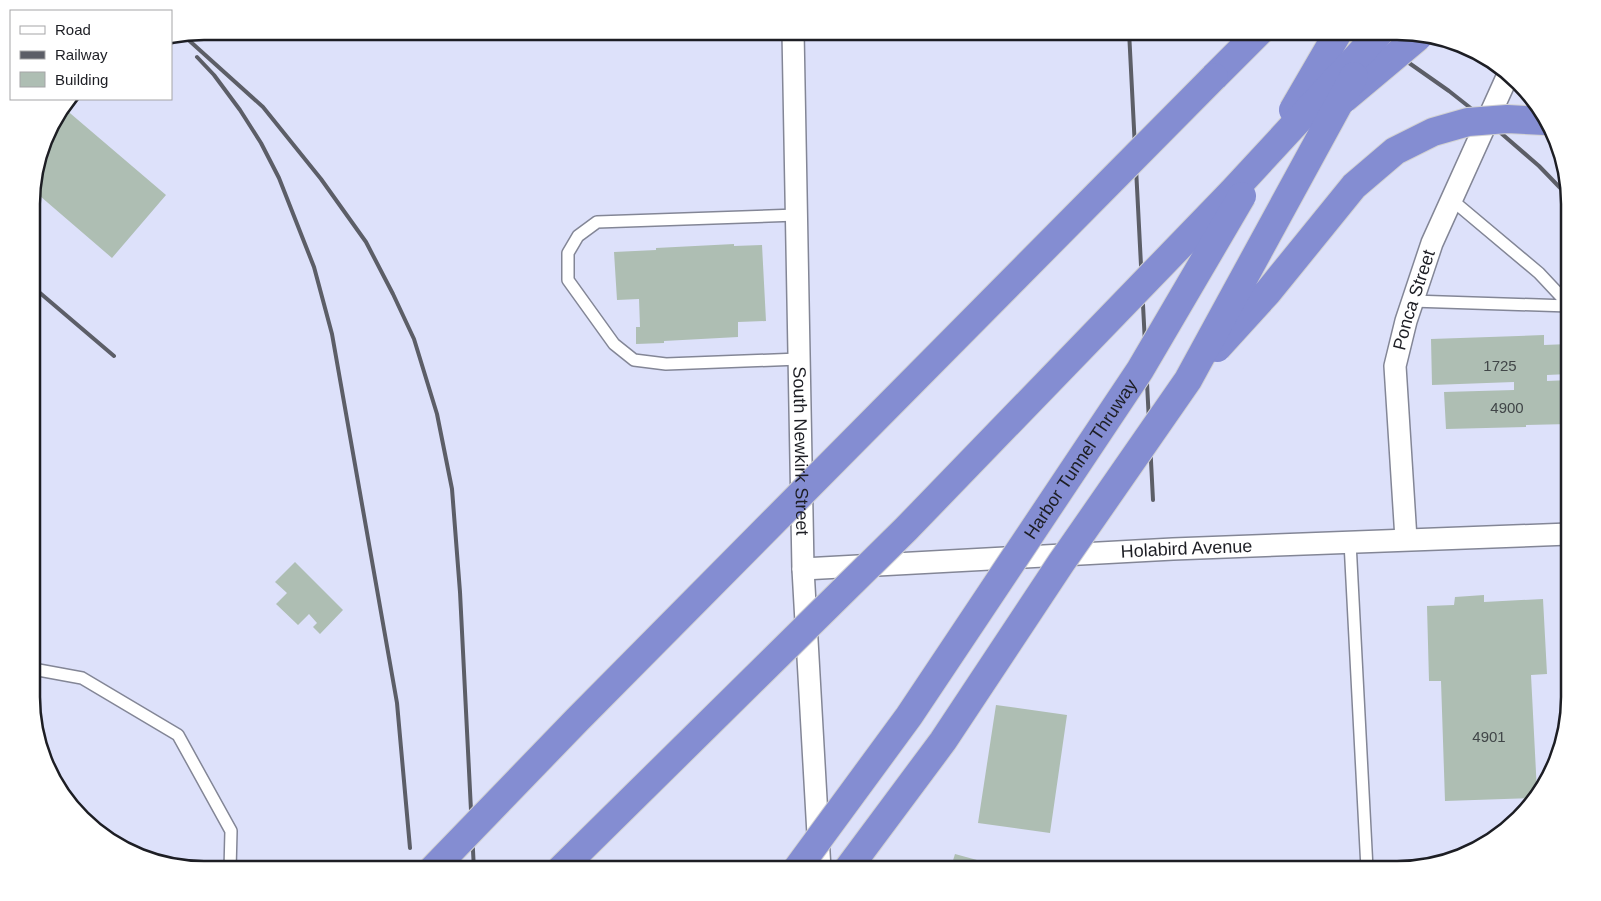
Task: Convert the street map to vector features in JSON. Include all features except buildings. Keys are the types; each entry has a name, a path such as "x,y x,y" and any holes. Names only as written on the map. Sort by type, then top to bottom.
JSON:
{"highway":[{"path":"1214,77 1244,40"},
{"path":"441,861 577,720 1251,40"},
{"name":"Harbor Tunnel Thruway","path":"803,861 909,716 1140,370 1334,40"},
{"path":"569,861 906,529 1232,192 1372,40"},
{"path":"854,861 943,741 1060,562 1188,380 1375,40"},
{"path":"1232,192 1413,41"},
{"path":"1188,380 1268,292 1354,186 1395,151 1433,132 1468,122 1507,119 1537,121"},
{"path":"424,861 577,720"}],"street":[{"name":"South Newkirk Street","path":"793,40 803,569 819,861"},
{"name":"Ponca Street","path":"1406,539 1395,366 1412,301 1432,243 1505,81"},
{"name":"Holabird Avenue","path":"803,569 1173,549 1561,534"}],"lane":[{"path":"1452,200 1539,273 1561,297"},
{"path":"797,215 597,222 578,236 568,253 568,280 614,344 634,360 666,364 799,359"},
{"path":"1412,301 1561,306"},
{"path":"1350,542 1367,861"},
{"path":"40,670 82,678 178,735 231,831 230,861"}],"shaded area":[{"path":"204,40 1397,40 1418,41 1439,46 1460,52 1479,62 1505,81 1533,113 1552,151 1561,193 1561,708 1552,750 1539,779 1513,813 1479,839 1460,849 1408,861 204,861 183,860 162,855 141,849 122,839 88,813 74,797 52,760 41,718 41,183 52,141 62,122 78,100 172,100 172,44"}],"railway":[{"path":"1129,40 1153,500"},
{"path":"1367,40 1392,51 1449,91 1539,166 1560,188"},
{"path":"189,41 263,107 321,179 366,242 414,339 437,414 452,489 460,592 474,861"},
{"path":"197,57 214,75 261,143 279,178 314,267 332,334 397,703 410,848"},
{"path":"40,293 114,356"}]}
